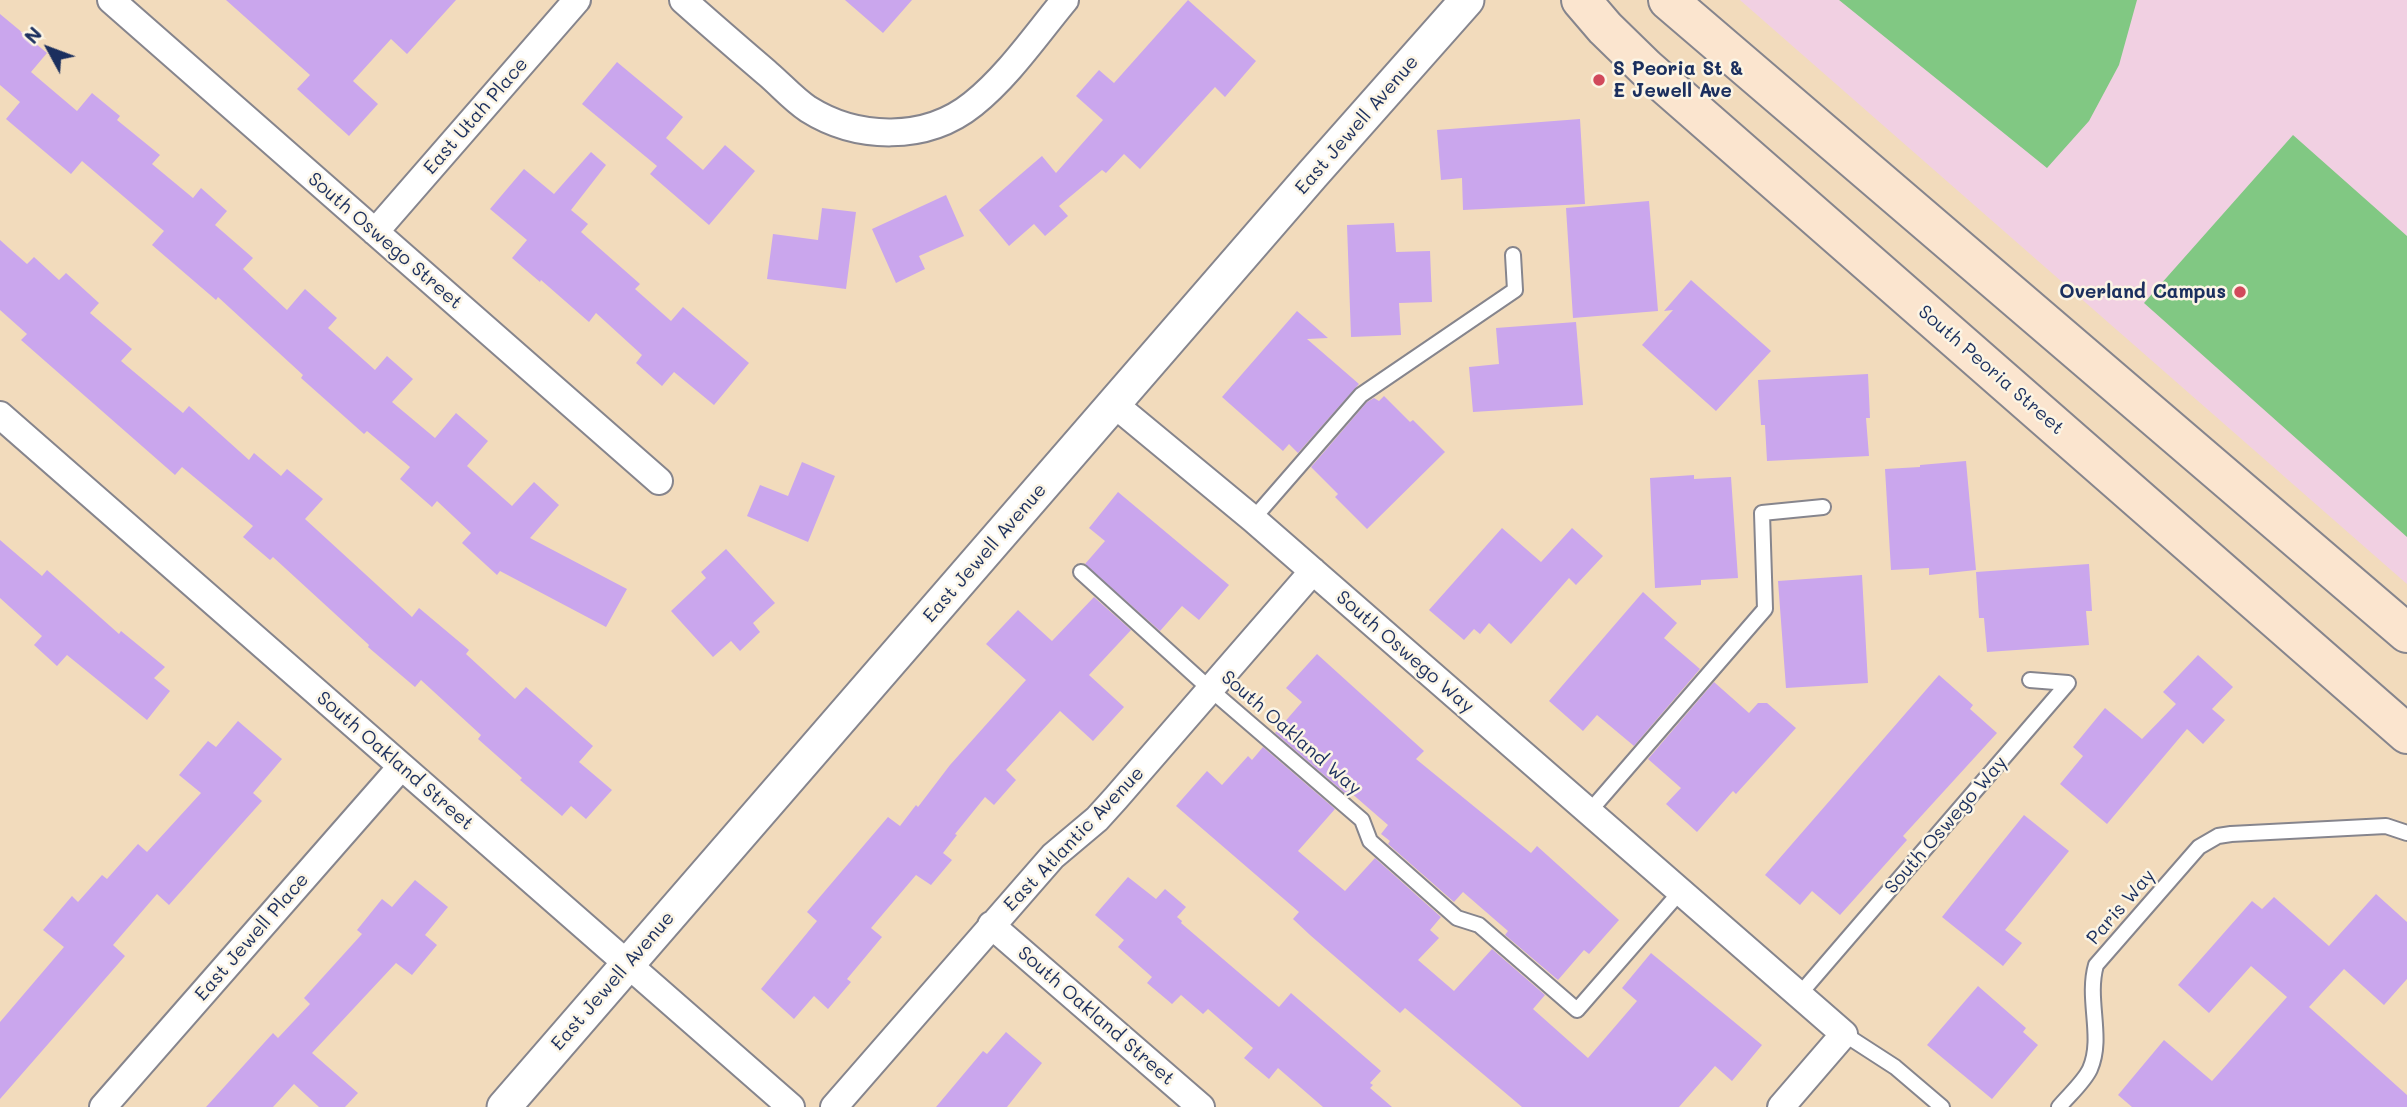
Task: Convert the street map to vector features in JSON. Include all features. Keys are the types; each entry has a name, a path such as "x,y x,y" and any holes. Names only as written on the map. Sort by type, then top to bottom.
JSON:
{"main road":[{"name":"South Peoria Street","path":"1581,0 1605,29 1646,68 2407,734"},
{"path":"1668,0 2407,633"}],"street":[{"name":"South Oswego Street","path":"111,0 659,481"},
{"name":"East Utah Place","path":"375,232 577,0"},
{"path":"683,0 807,108 839,125 875,133 911,132 930,127 972,106 993,86 1065,0"},
{"name":"East Jewell Avenue","path":"504,1107 1467,0"},
{"name":"South Oswego Way","path":"1114,404 1253,519 1844,1034"},
{"name":"South Oakland Street","path":"0,415 791,1107"},
{"name":"East Atlantic Avenue","path":"834,1107 1053,856 1097,819 1116,798 1313,571"},
{"name":"East Jewell Place","path":"103,1107 401,767"},
{"name":"South Oakland Street","path":"991,925 1201,1107"},
{"path":"1781,1107 1844,1034"}],"lane":[{"path":"1253,519 1361,396 1515,289 1513,255"},
{"path":"1589,812 1765,609 1762,513 1823,507"},
{"name":"South Oakland Way","path":"1081,572 1211,690 1362,820 1370,841 1457,918 1479,925 1577,1010 1680,892"},
{"name":"South Oswego Way","path":"1799,995 2068,683 2030,680"},
{"name":"Paris Way","path":"2059,1107 2089,1071 2096,1050 2091,982 2096,965 2199,846 2218,836 2231,834 2386,826 2407,833"},
{"name":"South Oswego Way","path":"1844,1034 1895,1067 1942,1107"}],"shaded area":[{"name":"Overland Campus","path":"1740,0 2407,0 2407,584"}],"green space":[{"path":"1839,0 2137,0 2119,65 2089,121 2047,168"},
{"path":"2293,135 2407,236 2407,537 2144,303"}],"building":[{"path":"226,0 456,0 407,54 391,39 353,81 378,104 349,136 297,89 310,75"},
{"path":"845,0 912,0 883,33"},
{"path":"1188,0 1256,61 1225,97 1215,87 1140,169 1124,154 1106,173 1102,170 1059,206 1068,216 1045,236 1034,224 1009,246 979,210 1042,156 1056,173 1103,120 1076,96 1099,70 1114,83"},
{"path":"0,14 47,53 31,72 77,111 92,93 120,116 117,120 160,155 152,164 193,198 201,188 227,211 215,225 253,258 243,269 287,310 305,289 337,318 328,328 375,370 387,356 413,379 392,402 435,438 456,413 488,441 467,466 512,506 534,482 559,505 530,538 627,589 606,627 500,571 497,575 462,543 471,533 437,501 432,507 400,479 410,467 367,431 364,434 301,378 303,375 218,297 216,300 152,245 164,231 82,161 71,174 6,119 20,102 0,85"},
{"path":"617,62 683,117 666,138 703,170 725,145 755,171 709,225 650,174 657,166 582,104"},
{"path":"1580,119 1585,204 1463,210 1462,178 1441,180 1437,130"},
{"path":"591,152 606,165 571,210 588,224 581,232 640,284 635,289 671,321 683,307 749,363 714,405 674,372 662,386 636,363 642,355 596,313 589,322 512,258 527,240 490,209 524,169 554,194"},
{"path":"946,195 964,236 919,256 925,269 896,283 872,229"},
{"path":"1649,201 1658,311 1573,318 1566,208"},
{"path":"822,208 856,212 846,289 767,279 773,234 818,240"},
{"path":"1394,223 1396,252 1430,251 1432,302 1399,303 1401,335 1351,337 1347,225"},
{"path":"0,240 27,264 34,257 59,280 66,273 99,303 90,313 132,349 121,361 183,413 189,406 249,460 254,453 281,476 287,469 323,499 305,519 412,617 419,608 469,650 466,654 515,699 526,687 593,746 579,762 612,790 586,819 571,806 562,816 520,780 522,778 478,739 481,735 421,680 415,687 368,647 369,645 273,557 270,560 243,537 253,526 182,467 175,475 21,340 27,334 0,310"},
{"path":"1691,280 1771,351 1716,411 1642,345 1673,310 1664,311"},
{"path":"1297,311 1328,338 1307,339 1359,384 1298,453 1289,444 1283,451 1222,397"},
{"path":"1576,322 1583,405 1473,412 1469,367 1499,364 1496,328"},
{"path":"1868,374 1870,418 1866,418 1869,456 1767,461 1758,380"},
{"path":"1384,396 1445,452 1367,529 1335,497 1338,494 1311,467 1367,402 1374,398 1379,401"},
{"path":"1966,461 1976,570 1929,575 1929,568 1891,570 1885,469"},
{"path":"802,462 835,476 808,542 747,516 760,485 788,496"},
{"path":"1694,475 1694,479 1731,477 1738,578 1701,580 1701,585 1655,588 1650,478"},
{"path":"1118,492 1229,585 1199,620 1182,606 1160,631 1085,564 1105,541 1089,528"},
{"path":"1502,528 1541,562 1572,528 1603,556 1576,585 1569,578 1511,644 1489,623 1480,634 1474,629 1464,640 1429,610"},
{"path":"0,540 42,576 47,570 119,634 121,631 165,667 154,678 170,691 147,720 67,655 57,666 34,645 42,636 0,598"},
{"path":"726,549 775,603 753,623 760,632 740,651 731,641 713,657 671,611 706,578 701,572"},
{"path":"2089,564 2092,611 2086,611 2089,645 1987,652 1984,618 1979,618 1976,572"},
{"path":"1862,575 1868,683 1786,688 1778,581"},
{"path":"1643,592 1677,623 1664,638 1700,669 1634,746 1597,715 1583,731 1549,701"},
{"path":"1094,597 1131,630 1089,675 1124,707 1093,741 1060,711 1006,770 1016,780 994,805 985,797 955,834 957,835 943,853 952,860 931,885 916,875 871,928 882,937 847,979 851,982 828,1009 814,996 794,1019 761,989 817,921 807,912 888,817 900,826 916,805 918,807 950,765 1026,680 986,644 1018,610 1052,641"},
{"path":"1317,654 1424,751 1416,759 1531,853 1537,846 1619,920 1589,954 1584,950 1558,980 1505,935 1508,931 1463,892 1454,902 1388,844 1390,841 1381,834 1388,825 1350,792 1347,795 1275,733 1302,702 1286,688"},
{"path":"2198,655 2233,687 2212,709 2225,720 2203,744 2187,729 2107,824 2060,784 2083,756 2073,747 2105,708 2142,739 2176,704 2163,692"},
{"path":"1939,675 1973,705 1970,709 1997,733 1903,836 1907,840 1840,915 1812,891 1800,905 1765,875"},
{"path":"1714,682 1749,713 1758,703 1767,703 1796,728 1736,794 1733,791 1697,832 1666,804 1681,788 1648,759"},
{"path":"238,721 282,759 253,793 262,801 169,905 157,894 113,945 125,956 0,1099 0,1022 64,947 43,930 72,896 78,902 102,875 107,879 138,844 147,852 201,793 179,775 208,741 216,747"},
{"path":"1263,747 1335,809 1298,851 1345,891 1375,858 1441,917 1430,930 1439,938 1418,960 1454,991 1492,949 1545,995 1533,1009 1588,1058 1637,1001 1622,988 1651,953 1762,1045 1732,1081 1715,1066 1679,1107 1522,1107 1405,1008 1400,1013 1310,935 1293,919 1299,912 1176,806 1207,771 1222,785 1248,756 1252,760"},
{"path":"2024,815 2069,851 2005,930 2022,943 2003,966 1942,917"},
{"path":"1128,877 1156,899 1165,889 1186,907 1177,917 1181,923 1279,1007 1291,993 1381,1071 1370,1083 1373,1085 1370,1088 1392,1107 1323,1107 1278,1068 1269,1079 1244,1058 1253,1048 1208,1009 1203,1014 1181,995 1172,1004 1147,983 1152,977 1118,947 1124,940 1095,915"},
{"path":"415,880 448,907 425,935 437,945 412,975 396,963 312,1053 358,1093 345,1107 319,1107 294,1084 273,1107 206,1107 273,1033 278,1038 310,1004 304,998 362,934 357,930 382,899 392,907"},
{"path":"2376,894 2407,922 2407,979 2384,1005 2344,969 2309,1007 2407,1095 2407,1107 2132,1107 2118,1095 2164,1040 2212,1081 2287,997 2251,966 2209,1013 2178,985 2252,901 2262,909 2274,897 2329,946"},
{"path":"1978,986 2026,1028 2023,1032 2038,1045 1992,1099 1927,1045"},
{"path":"1006,1032 1042,1063 1007,1107 936,1107 983,1051 987,1054"}],"place":[{"name":"S Peoria St & E Jewell Ave","path":"1599,80"},
{"name":"Overland Campus","path":"2240,292"}]}
